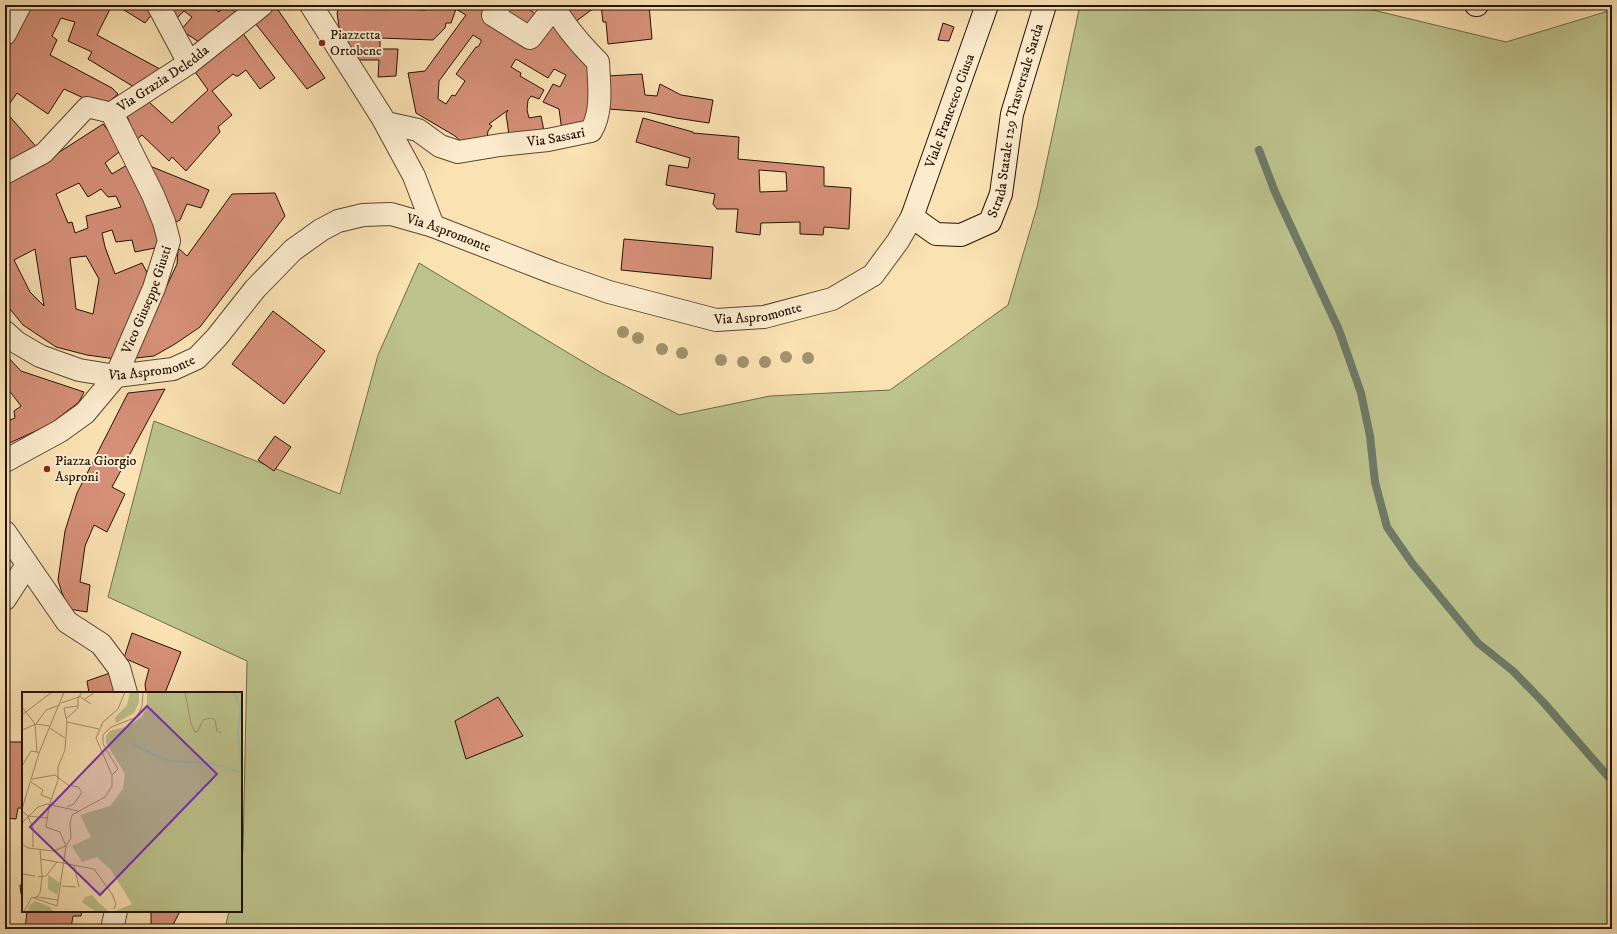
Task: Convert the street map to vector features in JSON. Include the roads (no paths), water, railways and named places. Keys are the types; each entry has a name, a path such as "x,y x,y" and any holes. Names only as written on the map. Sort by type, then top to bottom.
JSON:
{"street":[{"path":"5,34 20,5"},
{"path":"158,5 189,63"},
{"name":"Via Grazia Deledda","path":"5,174 44,153 88,107 112,113 189,63 262,5"},
{"name":"Via Sassari","path":"386,124 418,130 440,146 458,152 500,145 548,140 591,131 596,122 597,115 599,93 598,62 579,43 560,18 554,6 530,38 493,15 500,5"},
{"name":"Viale Francesco Ciusa","path":"912,217 987,5"},
{"name":"Strada Statale 129 Trasversale Sarda","path":"912,217 936,234 961,235 990,222 1001,194 1012,114 1045,5"},
{"path":"313,7 386,124 414,176 433,226"},
{"name":"Vico Giuseppe Giusti","path":"112,113 153,195 164,222 168,241 154,288 116,376"},
{"name":"Via Aspromonte","path":"5,332 16,342 40,356 79,370 116,376 173,369 197,358 217,337 255,289 293,250 321,230 338,222 363,215 391,214 433,226 554,273 610,292 716,320 764,317 832,299 873,274 898,241 912,217"},
{"path":"5,461 60,431 85,413 116,376"},
{"path":"5,532 67,622 101,644 119,668 126,692"},
{"path":"5,599 27,565"},
{"path":"112,929 116,912"}],"waterway":[{"path":"1259,150 1275,192 1339,330 1361,393 1370,436 1375,482 1387,527 1412,563 1478,643 1513,671 1544,703 1612,781"}],"place":[{"name":"Piazzetta Ortobene","path":"322,43"},
{"name":"Piazza Giorgio Asproni","path":"47,469"}]}
